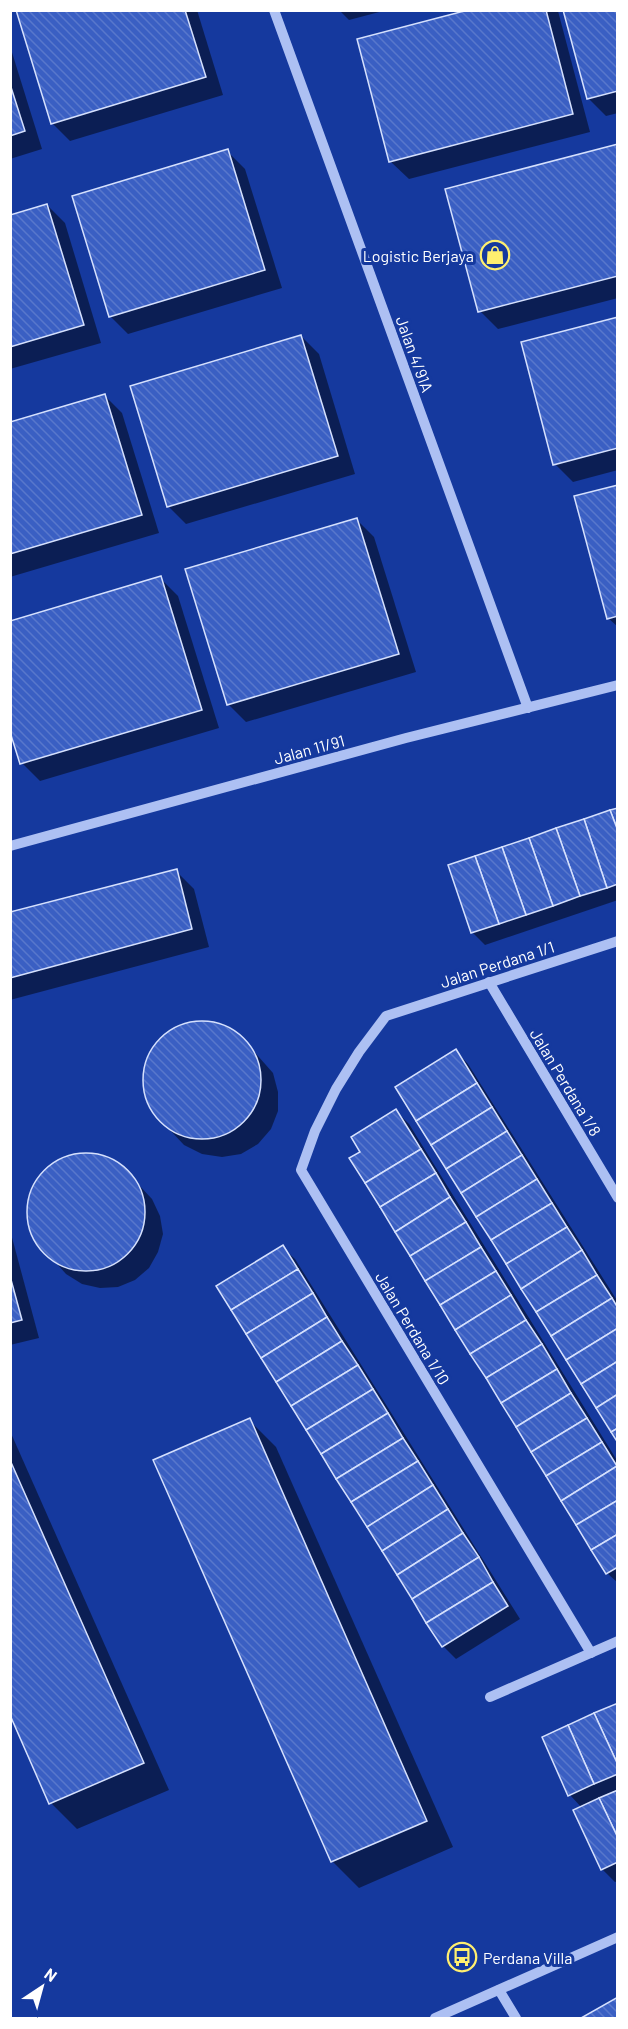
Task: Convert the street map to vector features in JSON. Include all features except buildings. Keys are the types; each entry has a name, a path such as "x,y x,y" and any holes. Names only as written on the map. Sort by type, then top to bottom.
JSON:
{"street":[{"name":"Jalan 4/91A","path":"274,10 528,708"},
{"name":"Jalan 11/91","path":"10,846 406,738 618,685"},
{"name":"Jalan Perdana 1/1","path":"386,1016 618,941"},
{"name":"Jalan Perdana 1/8","path":"489,982 618,1197"},
{"name":"Jalan Perdana 1/10","path":"386,1016 359,1052 336,1089 315,1131 301,1170 591,1653"},
{"path":"490,1697 618,1641"},
{"path":"435,2019 618,1937"},
{"path":"499,1990 516,2019"}],"place":[{"name":"Logistic Berjaya","path":"495,255"},
{"name":"Perdana Villa","path":"462,1957"}]}
